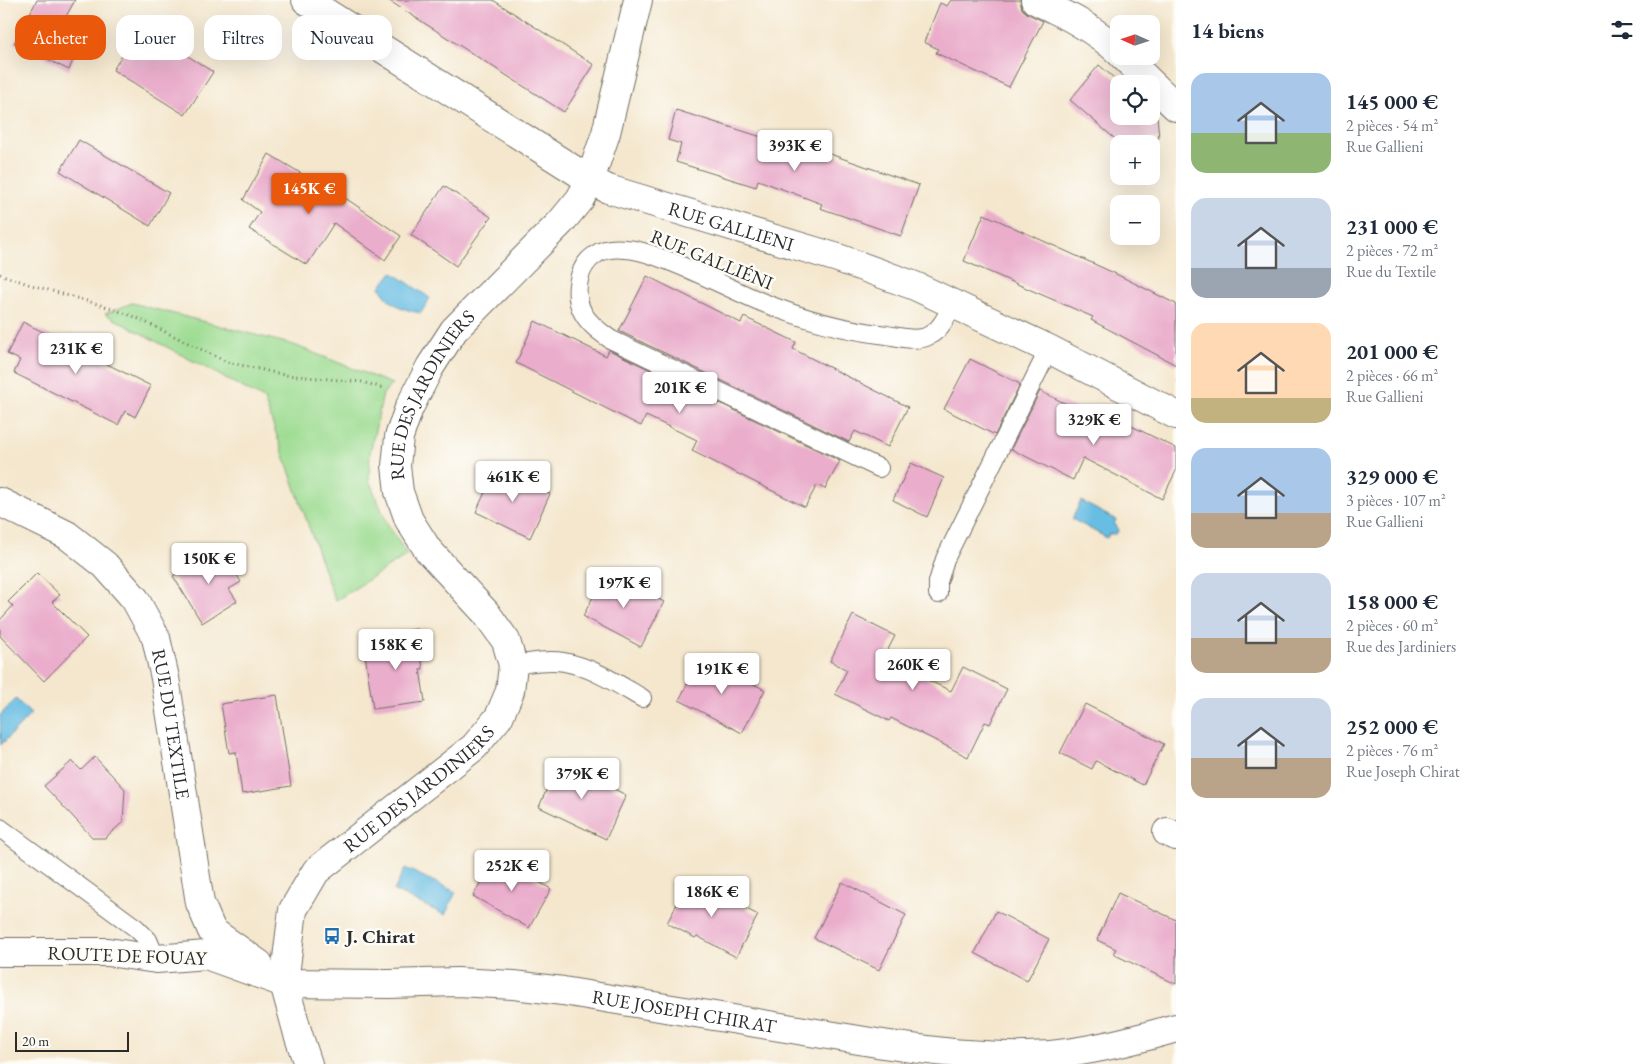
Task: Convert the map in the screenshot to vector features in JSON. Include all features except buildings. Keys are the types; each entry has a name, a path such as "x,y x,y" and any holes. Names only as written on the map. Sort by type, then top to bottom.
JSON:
{"street":[{"name":"RUE GALLIENI","path":"306,0 590,180 608,189 838,258 915,286 1049,349 1176,415"},
{"name":"RUE DES JARDINIERS","path":"284,982 293,910 316,871 474,747 499,717 510,691 513,665 506,641 486,612 428,550 408,520 396,475 399,437 409,408 430,367 454,330 561,222 580,199 590,180 606,133 638,0"},
{"path":"1034,0 1063,13 1110,44"},
{"path":"1132,65 1176,107"},
{"name":"RUE DU TEXTILE","path":"0,502 67,536 105,565 135,600 156,638 165,678 200,902 212,931 284,982"},
{"name":"ROUTE DE FOUAY","path":"0,952 108,952 156,959 206,955 284,982"},
{"path":"284,982 308,1064"},
{"name":"RUE JOSEPH CHIRAT","path":"284,982 389,984 457,982 514,985 927,1050 992,1056 1050,1055 1084,1057 1120,1044 1176,1028"}],"lane":[{"name":"RUE GALLIÉNI","path":"879,468 610,339 597,329 584,314 578,303 577,291 580,275 586,265 596,255 610,249 626,249 652,255 680,265 788,312 846,328 911,338 927,337 937,331 952,304"},
{"path":"938,594 938,582 945,559 1049,349"},
{"path":"513,665 542,661 563,662 581,666 642,698"},
{"path":"0,828 136,928 148,940 156,959"}],"path":[{"path":"0,274 135,317 227,362 285,375 343,380 377,386"}],"green space":[{"path":"132,303 294,345 392,384 383,394 370,453 369,480 387,523 407,555 335,601 264,399 105,314"}],"water":[{"path":"392,272 430,298 421,313 397,305 383,293 380,287"},
{"path":"1081,501 1116,520 1114,524 1117,526 1118,532 1109,534 1107,538 1072,519"},
{"path":"16,699 31,714 1,745 0,715"},
{"path":"405,868 456,892 445,915 394,891"}],"place":[{"name":"J. Chirat","path":"332,936"}]}
